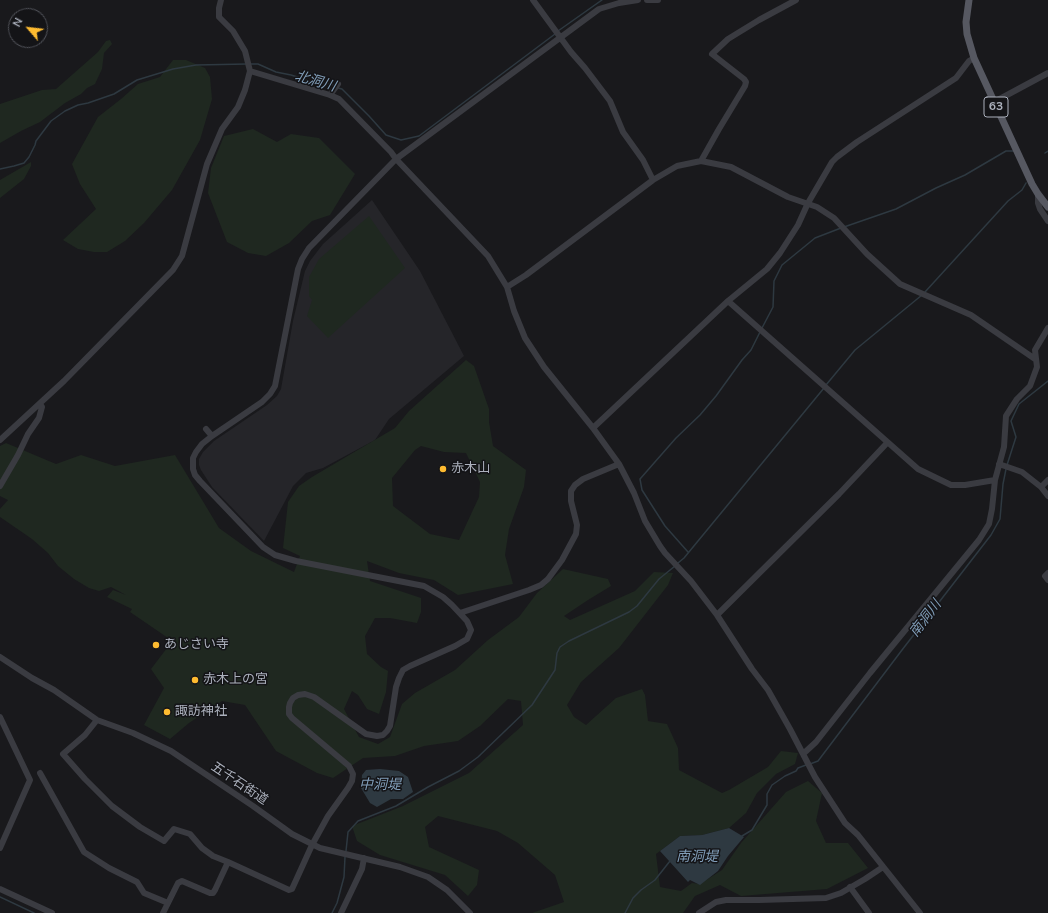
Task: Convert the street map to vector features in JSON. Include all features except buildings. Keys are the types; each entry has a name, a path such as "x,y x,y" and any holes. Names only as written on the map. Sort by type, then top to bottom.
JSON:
{"main road":[{"name":"63","path":"969,0 966,22 974,58 1038,194 1048,207"}],"street":[{"path":"0,440 64,381 173,270 182,256 207,164 222,129 238,107 245,90 250,71 245,52 233,31 220,17 219,8 221,0"},
{"path":"534,0 560,37 610,101 623,132 643,160 653,180"},
{"path":"97,720 85,735 63,754 112,806 164,841 174,829 190,834 202,848 214,856 289,890 292,889 312,845 328,816 348,788 352,781 353,774 349,766 292,718 289,714 290,703 293,698 298,695 309,695 325,703 366,734 377,736 383,734 390,726 396,687 403,670 455,646 467,638 471,630 468,621 460,612 443,597 424,586 291,560 275,555 264,547 196,475 193,469 193,458 202,444 262,402 275,386 298,269 309,248 396,159 599,9 619,3 638,0"},
{"path":"647,0 658,0"},
{"path":"701,161 746,82 712,54 724,42 740,31 796,0"},
{"path":"593,428 728,301 767,269 780,253 798,225 808,203 832,162 837,157 857,142 956,78 969,61 974,58"},
{"path":"250,71 330,95 338,99 361,120 488,256 507,287 514,311 525,338 544,367 593,428 618,464 634,493 645,521 660,546 691,581 717,615 752,669 768,690 815,777 845,823 858,835 920,913"},
{"path":"994,102 1048,73"},
{"path":"330,95 338,84"},
{"path":"507,287 526,275 653,180 677,166 701,161 731,167 788,198 817,207 834,218 867,254 900,284 971,315 1035,359"},
{"path":"1038,194 1040,209 1048,221"},
{"path":"728,301 918,469 951,485 965,485 995,480"},
{"path":"803,754 816,742 870,673 979,540 989,524 998,464 1004,447 1006,416 1017,399 1030,386 1037,367 1035,350 1048,328"},
{"path":"0,486 18,456 28,434 39,418 42,407 40,404"},
{"path":"206,429 212,436"},
{"path":"717,615 839,494 888,443"},
{"path":"460,612 529,590 541,585 548,579 562,560 576,534 577,525 571,501 571,491 575,485 583,479 618,464"},
{"path":"998,464 1022,472 1041,487 1048,496"},
{"path":"1041,487 1048,480"},
{"path":"1048,573 1045,576 1048,580"},
{"name":"五千石街道","path":"0,657 32,678 54,690 97,720 138,735 171,751 292,834 312,845 400,867 428,877 447,890 470,913"},
{"path":"0,717 30,780 0,848"},
{"path":"40,773 84,852 109,868 137,882 144,893 168,902"},
{"path":"341,913 362,869 364,858"},
{"path":"164,913 178,883 182,881 210,893 213,892 228,862"},
{"path":"699,913 716,902 726,900 826,898 841,893 865,880 883,867"},
{"path":"850,887 869,913"},
{"path":"0,889 52,913"}],"shaded area":[{"path":"110,40 112,44 104,53 102,69 95,84 65,103 40,122 0,143 0,104 42,90 56,89 98,52 106,41"},
{"path":"173,60 186,60 205,68 210,77 212,99 200,140 172,190 144,223 125,241 107,252 94,252 78,249 63,240 96,209 80,184 72,164 98,117 138,84 160,77"},
{"path":"253,129 277,142 291,134 319,138 355,174 330,215 312,221 289,243 266,256 248,253 227,242 208,193 211,168 224,136"},
{"path":"31,162 31,166 24,179 0,198 0,180"},
{"path":"372,200 420,271 464,356 389,419 375,440 323,468 306,473 293,486 264,541 212,487 201,470 199,459 203,452 214,441 267,405 277,396 281,389 293,321 305,271 310,261 323,244"},
{"path":"369,216 405,268 328,338 307,316 312,300 309,296 309,277 319,259"},
{"path":"466,360 474,366 489,409 489,422 493,446 526,470 524,487 509,529 505,555 513,584 458,595 434,580 399,573 367,561 370,581 421,598 421,612 417,623 390,618 375,618 365,636 367,654 381,667 388,671 386,692 379,714 367,709 358,695 352,691 344,709 359,737 378,744 390,737 402,704 415,693 455,670 488,640 519,617 537,593 563,569 608,579 611,586 564,616 570,620 635,591 654,572 673,573 668,585 619,648 581,682 567,705 574,717 586,725 616,698 642,689 645,695 648,721 667,724 678,748 679,770 722,793 768,767 781,751 798,753 795,764 776,774 757,793 746,813 729,828 702,835 680,836 656,854 660,887 681,891 692,883 700,884 722,870 741,843 786,792 808,781 822,793 816,821 826,843 848,843 868,868 827,889 741,896 720,885 695,896 683,913 532,913 564,902 555,875 518,843 497,831 438,816 425,827 429,847 479,870 477,885 468,896 445,875 380,855 357,841 352,826 403,806 469,773 523,725 521,701 508,699 480,726 458,741 424,746 395,756 363,758 333,778 317,773 276,751 245,705 222,701 189,723 170,739 144,725 164,688 151,669 167,648 171,640 130,612 132,609 107,597 113,590 126,595 111,587 99,591 89,588 74,579 58,566 48,553 32,539 0,517 0,509 8,500 0,496 0,446 6,443 56,464 81,455 115,466 175,455 219,528 251,551 294,572 300,556 283,548 288,502 299,486 395,428 409,411","holes":["421,446 444,452 466,453 480,482 479,497 459,540 430,534 393,506 392,478 415,450"]}],"water":[{"name":"中洞堤","path":"380,769 399,771 408,777 413,792 403,799 391,799 377,807 370,803 361,788 362,775 366,770"},
{"name":"南洞堤","path":"729,828 744,837 718,871 700,885 690,880 688,882 660,851 680,836 702,835"}],"waterway":[{"name":"北洞川","path":"558,31 602,0"},
{"name":"北洞川","path":"338,88 342,89 386,135 401,140 419,136 555,34"},
{"name":"北洞川","path":"0,169 24,163 29,157 36,141 51,121 65,111 78,105 114,94 137,80 173,69 196,65 247,64"},
{"name":"北洞川","path":"250,64 258,64 276,72 335,86"},
{"path":"844,227 896,209 965,175 1006,151 1013,151"},
{"path":"925,292 1008,201 1022,190 1026,183"},
{"path":"762,328 773,307 774,281 782,265 815,238 841,228"},
{"path":"826,385 855,350 922,295"},
{"path":"688,552 665,526 642,490 640,479 716,396 751,350 760,332"},
{"name":"南洞川","path":"1007,465 1016,437 1011,421 1019,404 1048,381"},
{"path":"678,563 684,558 824,388"},
{"name":"南洞川","path":"810,764 818,761 991,535 1000,519 1006,469"},
{"path":"346,851 348,832 358,821 396,806 459,771 478,757 532,705 555,670 557,653 560,647 569,641 629,612 637,606 659,579 675,566"},
{"name":"南洞川","path":"742,836 752,830 767,805 767,794 772,785 785,776 796,771 798,768 806,765"},
{"path":"332,913 337,903 344,877 345,857"},
{"path":"625,913 633,898 655,880 670,861"},
{"path":"0,897 34,913"}],"place":[{"name":"赤木山","path":"443,469"},
{"name":"あじさい寺","path":"156,645"},
{"name":"赤木上の宮","path":"195,680"},
{"name":"諏訪神社","path":"167,712"}]}
